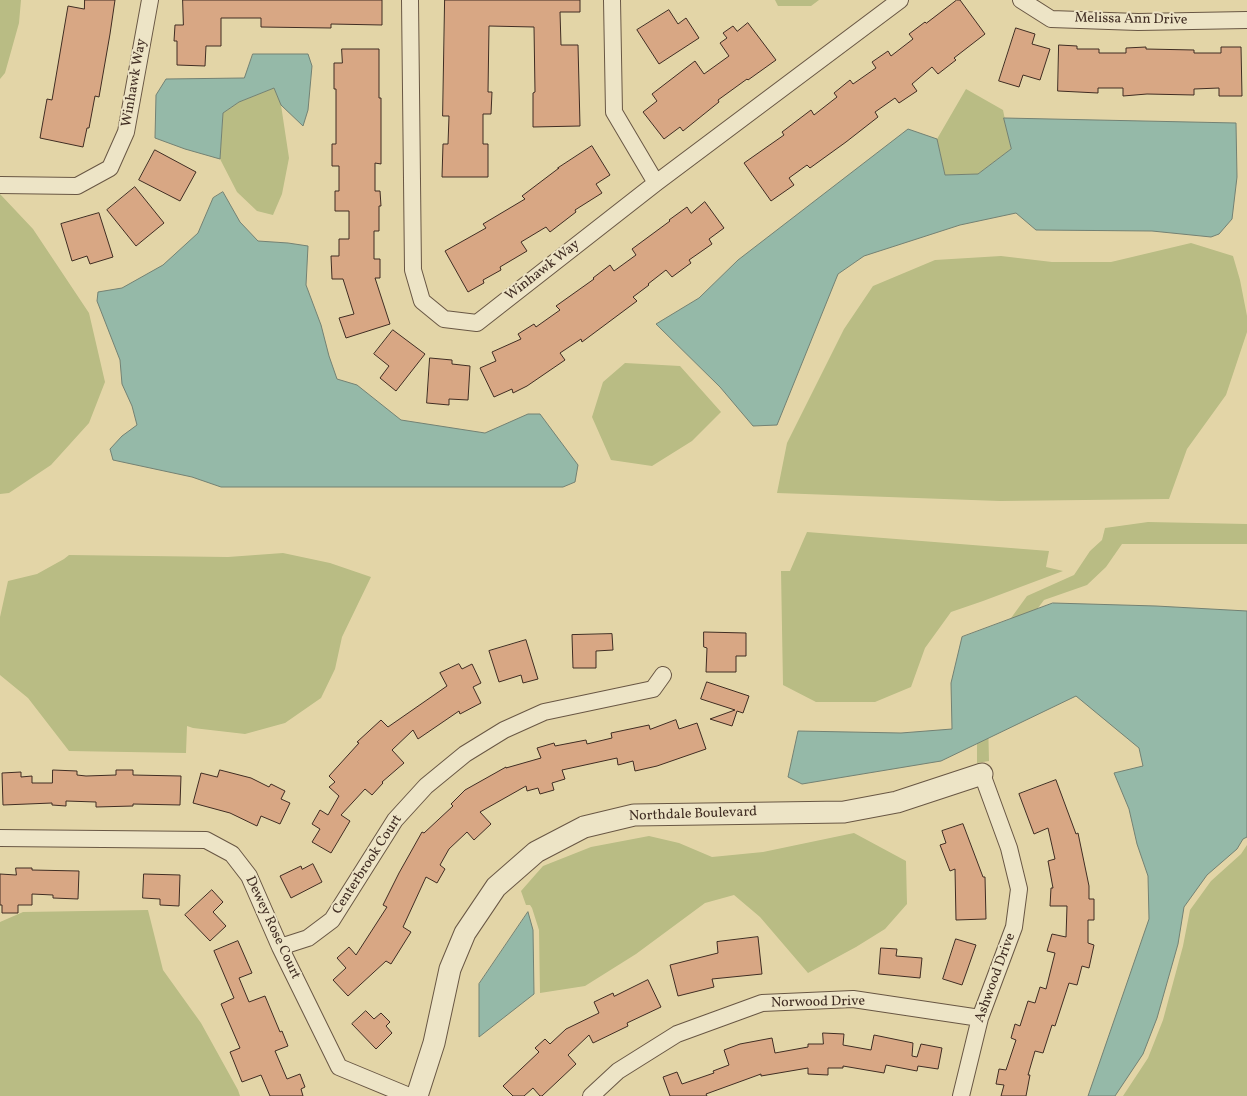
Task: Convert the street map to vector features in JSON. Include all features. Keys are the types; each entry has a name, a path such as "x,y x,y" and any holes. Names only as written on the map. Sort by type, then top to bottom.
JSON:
{"street":[{"name":"Winhawk Way","path":"0,185 77,186 110,168 126,132 150,0"},
{"name":"Winhawk Way","path":"410,0 413,270 422,301 444,319 477,323 656,183 900,0"},
{"path":"612,0 614,112 656,183"},
{"name":"Melissa Ann Drive","path":"1021,0 1050,19 1138,22 1247,20"},
{"name":"Centerbrook Court","path":"280,947 308,938 332,920 395,820 426,786 465,754 504,730 544,712 652,689 662,675"},
{"name":"Ashwood Drive","path":"961,1096 980,1018 1014,927 1019,889 1009,848 982,774"},
{"name":"Northdale Boulevard","path":"417,1096 434,1043 450,969 465,933 496,887 536,852 584,827 634,815 844,812 897,802 982,774"},
{"name":"Dewey Rose Court","path":"0,838 206,840 232,854 249,876 280,947 339,1067 409,1096"},
{"name":"Norwood Drive","path":"591,1096 618,1071 677,1034 762,1003 853,999 980,1018"}],"green space":[{"path":"0,0 21,0 19,23 5,73 0,79"},
{"path":"775,0 819,0 811,6 778,6"},
{"path":"274,88 281,105 289,158 282,194 273,215 257,211 237,192 220,159 223,113 239,102"},
{"path":"966,89 1003,110 1011,149 978,174 945,175 937,139"},
{"path":"0,194 33,229 89,313 105,382 89,423 51,465 9,493 0,494"},
{"path":"1191,243 1233,256 1247,316 1247,332 1226,395 1187,449 1169,499 1000,501 777,493 787,443 844,329 873,286 935,260 1001,256 1052,262 1111,262"},
{"path":"625,363 680,366 721,412 692,441 652,466 611,460 592,417 603,382"},
{"path":"1148,522 1247,524 1247,544 1122,544 1106,567 1087,585 1044,600 987,676 989,761 977,763 977,734 969,676 1027,596 1074,575 1090,551 1102,540 1105,528"},
{"path":"807,532 1049,551 1046,567 1063,571 951,612 925,648 911,687 875,702 816,702 783,685 781,571 790,571"},
{"path":"283,553 330,563 371,577 342,637 335,669 321,698 285,723 245,734 187,726 186,753 69,751 28,698 0,675 0,617 8,581 37,574 69,555 228,557"},
{"path":"854,833 906,861 907,904 885,929 808,973 760,917 734,895 705,903 636,954 585,986 540,993 539,930 532,908 530,905 526,905 521,891 543,866 591,847 649,836 679,843 712,857 763,852"},
{"path":"1247,845 1247,1096 1123,1096 1148,1058 1163,1020 1183,946 1190,910 1211,881 1241,854"},
{"path":"148,910 163,970 201,1023 240,1096 0,1096 0,922 23,912"}],"shaded area":[{"path":"253,54 308,54 312,66 308,110 303,126 281,105 274,88 239,102 223,113 220,159 155,138 156,95 166,79 244,78"},
{"path":"1004,118 1236,123 1237,177 1232,219 1219,234 1211,237 1152,231 1036,230 1016,213 960,225 864,256 838,274 777,425 753,426 720,387 656,324 699,298 738,260 908,129 937,139 945,175 978,174 1011,149"},
{"path":"223,192 240,222 258,241 308,246 306,285 321,325 337,379 357,385 401,420 485,433 528,414 540,414 578,465 575,482 563,487 221,487 192,477 113,460 110,449 122,436 137,425 132,406 122,384 120,360 97,301 98,292 122,288 163,265 198,233 213,198"},
{"path":"1053,603 1247,611 1247,837 1243,839 1237,849 1207,875 1184,907 1178,944 1157,1018 1143,1054 1115,1096 1088,1096 1149,919 1148,876 1137,844 1129,809 1114,773 1143,766 1139,748 1076,696 941,761 802,784 788,777 798,731 901,733 952,729 951,683 962,637"},
{"path":"528,912 533,930 534,994 479,1037 479,984"}],"building":[{"path":"85,0 115,0 99,97 95,96 83,147 40,138 47,99 52,100 68,6 84,9"},
{"path":"183,0 382,0 382,25 331,24 331,28 261,27 261,18 221,18 221,46 206,46 205,66 177,65 177,41 174,41 175,25 183,25"},
{"path":"445,0 580,0 580,12 560,12 561,45 578,45 580,126 533,127 533,93 535,92 534,27 489,26 488,92 492,92 491,114 483,114 483,144 488,144 488,177 442,177 443,144 448,144 449,116 443,116"},
{"path":"957,0 960,0 985,34 954,58 956,60 938,74 932,67 912,84 917,91 899,103 895,98 875,112 878,117 846,142 810,168 807,165 789,178 794,185 771,201 744,163 784,135 782,132 811,110 814,115 837,97 834,93 850,80 853,84 876,68 872,62 888,51 891,56 913,39 909,34"},
{"path":"669,10 678,24 686,18 699,38 659,64 637,30"},
{"path":"748,23 776,60 718,100 719,102 683,131 680,127 664,139 643,112 657,101 652,94 695,61 704,74 729,56 720,43 727,38 723,33 733,26 737,31"},
{"path":"1016,28 1035,34 1032,44 1050,49 1040,80 1023,75 1019,87 999,81"},
{"path":"1059,45 1077,46 1077,49 1099,49 1099,53 1126,53 1126,48 1146,47 1146,49 1194,50 1194,53 1221,53 1221,47 1241,47 1242,96 1219,96 1219,88 1194,89 1194,95 1147,94 1123,96 1123,88 1098,88 1098,93 1058,91"},
{"path":"342,49 379,49 381,164 375,163 375,191 380,191 381,206 379,206 379,231 374,231 374,259 380,259 380,278 375,278 390,324 346,338 339,318 354,314 343,279 332,279 331,256 339,256 339,239 349,239 349,211 335,211 335,191 339,191 339,166 332,166 332,144 336,144 334,63 342,63"},
{"path":"592,146 610,175 596,184 602,193 575,210 576,212 550,232 546,227 521,242 527,251 500,267 501,270 483,280 484,283 468,292 445,251 486,228 483,224 525,199 522,196 558,168"},
{"path":"155,150 196,172 180,201 139,180"},
{"path":"135,187 164,223 136,246 107,210"},
{"path":"705,202 724,228 709,239 712,244 689,260 691,263 672,277 666,270 633,297 637,301 582,342 581,339 560,353 565,360 527,386 513,393 512,389 494,397 480,368 496,361 492,352 521,339 518,334 534,324 536,327 560,310 556,306 610,265 614,271 636,255 632,249 687,207 691,213"},
{"path":"99,213 113,257 90,264 87,256 72,261 61,224"},
{"path":"393,330 425,354 396,391 380,378 389,366 374,354"},
{"path":"430,358 452,360 452,364 470,366 468,400 449,399 449,405 427,403"},
{"path":"704,632 746,633 746,656 736,656 736,672 706,672 707,648 704,647"},
{"path":"612,634 613,650 596,651 596,668 573,668 572,635"},
{"path":"526,640 538,679 523,683 521,675 499,682 489,651"},
{"path":"459,664 462,669 472,664 481,683 473,687 481,703 460,714 459,711 418,739 413,730 392,750 404,763 382,782 372,795 365,789 341,815 350,821 331,853 312,842 320,829 312,824 320,810 328,815 339,796 329,787 335,782 329,776 359,743 357,742 381,720 388,727 447,686 440,673"},
{"path":"707,682 749,696 743,713 737,711 732,726 710,719 735,710 701,699"},
{"path":"676,720 679,729 697,723 706,749 657,766 635,771 633,761 618,765 617,758 562,770 565,779 552,783 554,790 540,794 538,788 527,791 526,786 480,812 491,824 474,840 467,832 449,849 440,865 445,869 437,883 426,877 403,927 411,932 391,964 386,961 348,996 333,980 346,968 337,958 349,947 356,955 387,907 383,905 422,832 424,833 453,806 451,804 465,790 506,767 541,758 537,748 554,743 555,746 586,740 587,744 612,738 611,733 649,725 650,729"},
{"path":"53,770 77,771 77,775 86,776 116,775 116,770 133,770 133,775 181,776 180,805 133,804 133,806 96,807 96,802 66,801 66,806 52,805 52,803 3,805 2,773 21,772 21,777 32,776 32,783 52,783"},
{"path":"220,770 251,778 269,787 271,784 285,791 281,799 290,803 280,824 261,816 257,826 230,813 193,803 201,773 217,777"},
{"path":"1056,780 1076,834 1078,833 1089,886 1089,899 1094,899 1094,920 1088,920 1088,943 1094,945 1089,968 1082,966 1077,985 1069,983 1055,1026 1052,1025 1043,1053 1035,1051 1028,1075 1030,1075 1026,1096 1001,1096 1004,1085 996,1084 999,1069 1006,1070 1016,1040 1011,1038 1015,1024 1020,1026 1028,1001 1035,1003 1040,987 1046,989 1055,953 1047,951 1052,934 1066,937 1067,906 1050,906 1051,888 1053,888 1048,861 1055,859 1048,828 1034,834 1019,794"},
{"path":"963,824 983,877 985,877 986,919 956,920 955,869 950,871 940,845 946,843 942,831"},
{"path":"313,864 322,882 291,898 280,876 301,866 302,869"},
{"path":"16,868 79,871 78,899 53,898 53,895 32,894 32,905 18,905 18,913 2,913 2,905 0,905 0,874 16,875"},
{"path":"144,874 180,875 179,906 160,905 160,899 143,898"},
{"path":"212,890 223,902 213,912 226,926 210,941 185,915"},
{"path":"758,937 762,974 712,979 714,987 678,996 670,965 718,953 717,942"},
{"path":"956,939 976,945 962,985 943,979"},
{"path":"238,941 252,973 239,978 249,1002 265,996 288,1046 275,1051 287,1079 300,1074 305,1087 301,1089 303,1096 270,1096 261,1075 242,1082 230,1052 240,1048 221,1004 234,998 214,951"},
{"path":"881,948 897,949 896,956 922,958 920,978 879,974"},
{"path":"648,980 661,1007 627,1023 628,1026 593,1043 589,1035 568,1055 576,1064 542,1096 533,1088 524,1096 513,1096 503,1086 539,1052 535,1048 545,1039 550,1044 566,1029 599,1013 594,1002 613,993 614,996"},
{"path":"366,1011 374,1019 381,1013 390,1022 386,1026 392,1033 376,1049 352,1024"},
{"path":"823,1033 844,1034 843,1045 871,1050 874,1035 913,1043 912,1056 917,1057 921,1044 942,1048 938,1069 918,1066 917,1071 886,1065 884,1073 843,1066 843,1068 828,1068 828,1075 808,1074 808,1068 761,1076 761,1074 706,1094 707,1096 670,1096 663,1077 677,1072 682,1084 714,1073 713,1071 729,1065 724,1050 740,1044 772,1038 775,1053 808,1047 808,1044 823,1044"}]}
